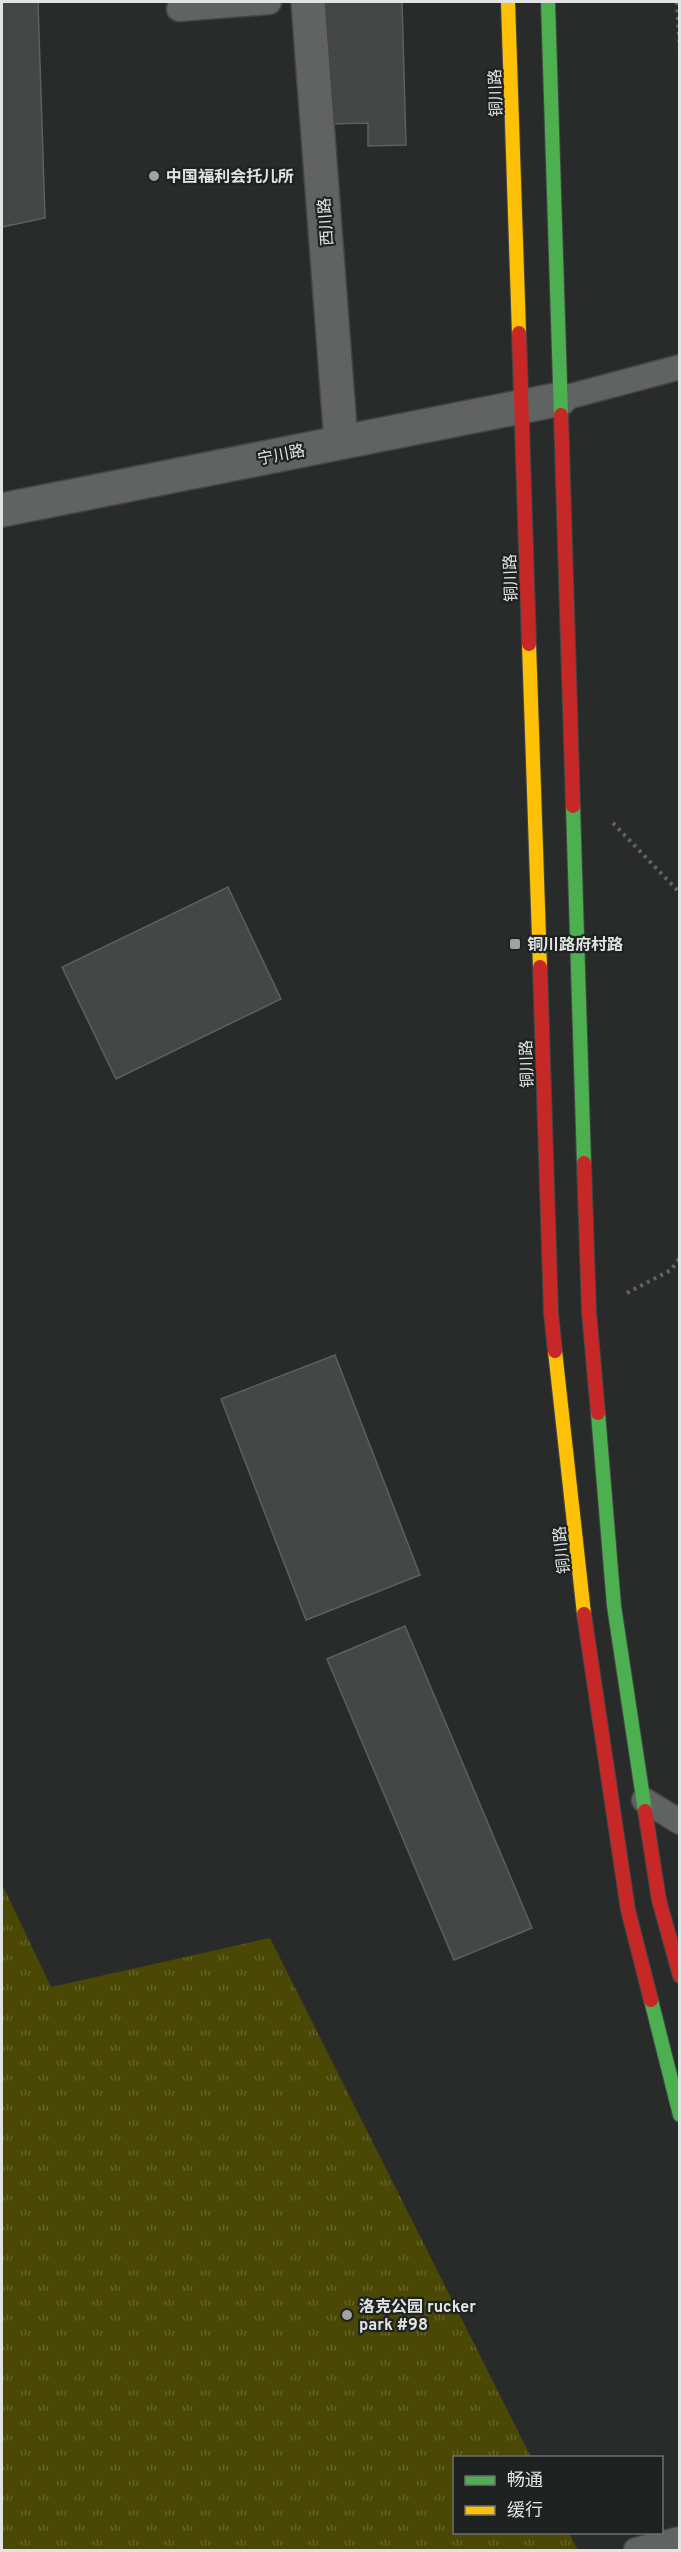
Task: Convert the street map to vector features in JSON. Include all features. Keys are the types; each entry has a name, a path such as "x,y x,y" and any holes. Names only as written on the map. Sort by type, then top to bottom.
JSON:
{"main road":[{"name":"铜川路","path":"508,2 551,1313 584,1611 628,1910 680,2115"},
{"path":"548,2 589,1312 614,1606 659,1900 680,1976"}],"street":[{"name":"西川路","path":"308,2 341,442"},
{"name":"宁川路","path":"2,510 560,399"}],"lane":[{"path":"179,9 269,2"},
{"path":"560,399 680,368"},
{"path":"644,1800 680,1822"},
{"path":"636,2550 680,2539"}],"path":[{"path":"677,2 680,52"},
{"path":"572,779 680,893"},
{"path":"589,1312 671,1270 680,1257"}],"green space":[{"path":"2,1884 51,1987 270,1938 530,2456 453,2456 453,2534 570,2534 578,2550 2,2550"}],"building":[{"path":"2,2 38,2 45,218 2,227"},
{"path":"325,2 402,2 406,145 368,146 368,123 329,124"},
{"path":"228,887 281,999 116,1079 62,967"},
{"path":"335,1355 420,1575 306,1620 221,1399"},
{"path":"405,1626 532,1928 454,1960 327,1659"}],"traffic: fast":[{"path":"548,2 561,415"},
{"path":"573,806 584,1163"},
{"path":"598,1413 614,1606 645,1811"},
{"path":"651,2000 680,2115"}],"traffic: slow":[{"path":"508,2 519,333"},
{"path":"529,644 540,967"},
{"path":"555,1351 584,1614"}],"traffic: jam":[{"path":"519,333 529,644"},
{"path":"561,415 573,806"},
{"path":"540,967 551,1313 555,1351"},
{"path":"584,1163 589,1312 598,1413"},
{"path":"584,1614 628,1910 651,2000"},
{"path":"645,1811 659,1900 680,1976"}],"place":[{"name":"中国福利会托儿所","path":"154,176"},
{"name":"铜川路府村路","path":"515,944"},
{"name":"洛克公园 rucker park #98","path":"347,2315"}]}
